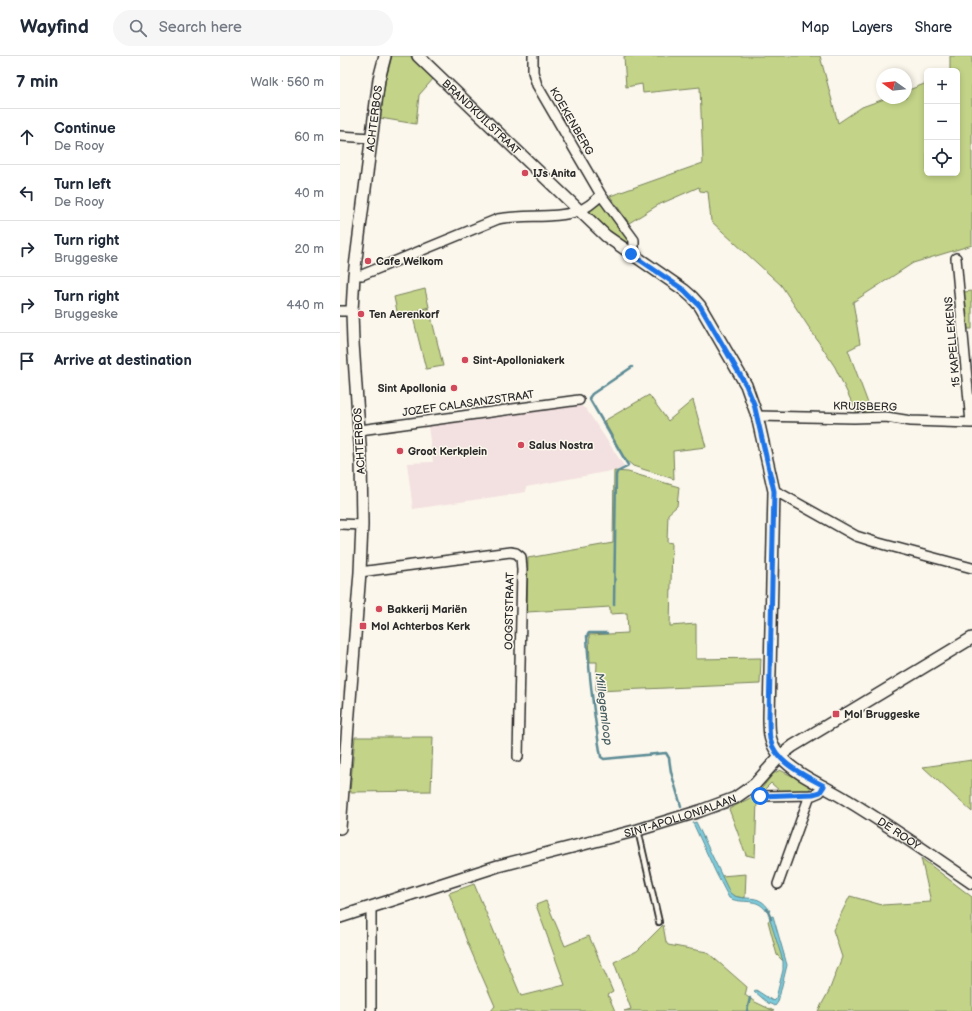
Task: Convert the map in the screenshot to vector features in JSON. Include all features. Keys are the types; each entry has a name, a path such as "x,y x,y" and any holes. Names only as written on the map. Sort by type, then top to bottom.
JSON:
{"street":[{"name":"ACHTERBOS","path":"340,828 360,572 362,525 360,430 353,343 352,311 354,275 379,79 385,56"},
{"name":"BRANDKUILSTRAAT","path":"418,56 606,236 684,290 700,306 746,385 757,416 774,491 769,733 772,744 780,756"},
{"name":"KOEKENBERG","path":"534,56 533,72 537,85 601,195 634,240 634,248 631,254"},
{"path":"340,136 371,138"},
{"path":"354,275 362,275 498,219 512,216 561,214 579,211 601,195"},
{"name":"15 KAPELLEKENS","path":"956,258 971,423"},
{"path":"340,311 352,311"},
{"name":"JOZEF CALASANZSTRAAT","path":"360,430 579,400"},
{"name":"KRUISBERG","path":"757,416 854,418 886,417 911,421 971,423"},
{"path":"774,491 856,536 972,568"},
{"path":"340,524 362,525"},
{"name":"OOGSTSTRAAT","path":"360,572 510,552 516,553 521,557 518,757"},
{"name":"SINT-APOLLONIALAAN","path":"340,917 498,866 638,830 700,811 735,798 755,784 780,756 793,746 972,638"},
{"name":"DE ROOY","path":"780,756 793,768 848,800 972,883"},
{"path":"760,796 780,794 810,795 820,792 824,786"},
{"path":"778,884 810,795"},
{"path":"371,907 371,1011"}],"lane":[{"path":"638,830 659,922"}],"shaded area":[{"name":"Salus Nostra","path":"579,405 586,409 624,466 621,469 526,487 526,492 413,509 407,463 433,462 428,426"}],"green space":[{"path":"392,56 410,56 434,78 419,95 416,124 380,118 385,82"},
{"path":"624,56 820,56 838,123 862,107 876,102 876,104 912,104 912,89 924,84 924,176 960,176 960,68 950,68 950,56 972,56 972,245 913,263 853,302 860,344 848,350 872,414 858,415 835,367 781,285 711,221 708,192 700,191 699,187 658,205 629,223 610,196 703,163 700,87 643,93 642,84 626,87"},
{"path":"599,201 628,238 629,241 627,243 610,231 588,211 589,208"},
{"path":"425,289 429,307 398,316 394,297"},
{"path":"972,291 972,329 967,329 964,292"},
{"path":"429,308 443,366 426,369 412,313"},
{"path":"649,395 668,421 693,400 706,447 673,451 674,479 633,466 625,459 604,421"},
{"path":"614,471 628,472 679,487 677,506 668,514 667,542 672,543 670,626 696,624 696,659 761,658 760,684 596,691 597,662 590,662 589,635 628,633 627,613 610,614 610,607 527,612 528,558 613,543"},
{"path":"355,737 433,737 431,791 350,792"},
{"path":"972,760 972,812 923,767"},
{"path":"780,770 812,786 808,791 780,791 771,783 760,794 758,793 773,774"},
{"path":"754,796 756,798 755,802 757,801 755,857 746,855 729,809"},
{"path":"921,858 972,897 972,1011 818,1011 829,991 842,957 833,930 850,896 882,905 931,902"},
{"path":"746,874 745,898 731,894 721,876"},
{"path":"474,884 521,996 565,985 536,905 546,901 565,946 589,936 613,992 608,995 615,1011 491,1011 495,1006 468,944 449,893"},
{"path":"773,919 785,959 783,961 777,955 768,921"},
{"path":"663,925 666,942 668,945 707,952 747,987 745,995 755,1002 774,1011 624,1011 631,1009 614,962 637,951"}],"water":[{"path":"696,822 730,893 740,898 761,901 770,911 767,912 763,907 754,902 739,901 729,898 693,823"},
{"path":"773,916 787,965 778,1002 775,1006 768,1003 754,991 756,990 773,1001 776,998 783,970 783,961 769,917"}],"waterway":[{"name":"Millegemloop","path":"628,465 589,398 592,394 632,367"},
{"name":"Millegemloop","path":"614,605 616,475 617,472 627,467"},
{"name":"Millegemloop","path":"607,633 589,633 587,636 592,696 601,757 604,759 666,753 669,758 671,772 681,806"},
{"name":"Millegemloop","path":"767,909 771,919"},
{"name":"Millegemloop","path":"747,1011 750,998"}],"place":[{"name":"IJs Anita","path":"525,173"},
{"name":"Cafe Welkom","path":"368,261"},
{"name":"Ten Aerenkorf","path":"361,314"},
{"name":"Sint-Apolloniakerk","path":"465,360"},
{"name":"Sint Apollonia","path":"454,388"},
{"name":"Salus Nostra","path":"521,445"},
{"name":"Groot Kerkplein","path":"400,451"},
{"name":"Bakkerij Mariën","path":"379,609"},
{"name":"Mol Achterbos Kerk","path":"363,626"},
{"name":"Mol Bruggeske","path":"836,714"}],"route":[{"path":"631,254 684,290 700,306 746,385 754,404 761,432 774,491 769,717 770,738 777,752 787,764 824,786 817,794 780,794 760,796"}]}
